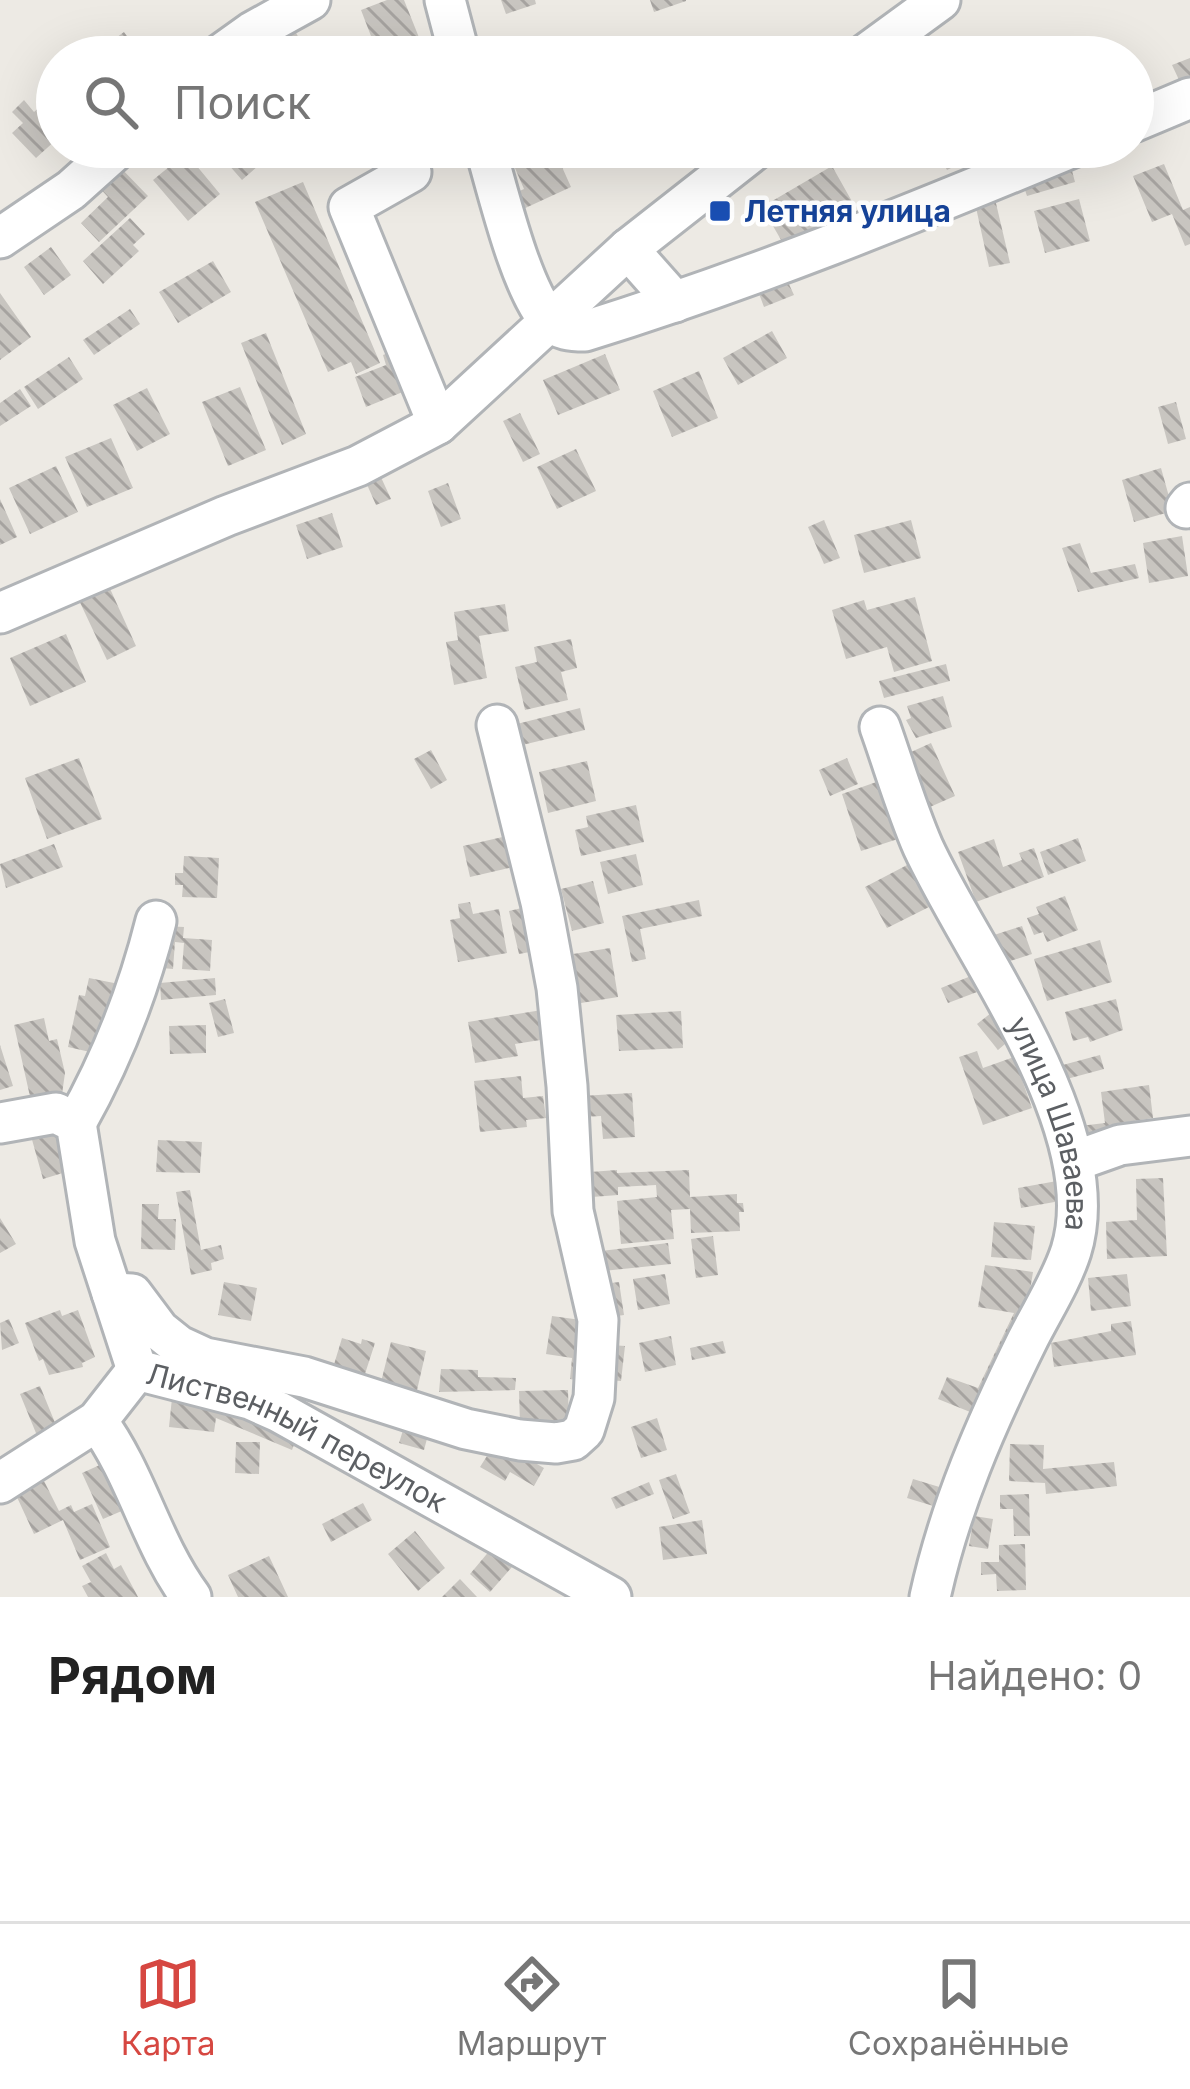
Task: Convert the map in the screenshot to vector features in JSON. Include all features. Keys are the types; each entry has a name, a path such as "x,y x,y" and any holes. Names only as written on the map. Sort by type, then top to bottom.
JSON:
{"street":[{"path":"246,36 310,0"},
{"path":"445,0 454,36"},
{"path":"891,36 940,0"},
{"path":"1154,113 1190,98"},
{"path":"0,238 96,168"},
{"path":"492,168 532,290 551,323 569,331 585,331 675,302 842,243 1022,168"},
{"path":"0,613 226,516 358,466 438,424 628,249 731,168"},
{"path":"411,172 349,207 438,424"},
{"path":"628,249 675,302"},
{"path":"112,1293 132,1294 160,1330 205,1358 304,1377 466,1429 520,1440 556,1443 573,1440 584,1430 594,1398 598,1320 573,1210 568,1086 556,988 541,902 497,725"},
{"name":"улица Шаваева","path":"880,727 922,845 1029,1042 1075,1161 1071,1250 971,1460 954,1504 930,1597"},
{"path":"136,1370 90,1220 76,1123 121,1030 156,921"},
{"path":"0,1123 56,1113 76,1123"},
{"path":"1075,1161 1120,1144 1190,1136"},
{"name":"Лиственный переулок","path":"0,1483 97,1421 136,1370 250,1399 280,1412 611,1597"},
{"path":"97,1421 191,1597"}],"building":[{"path":"387,0 404,0 418,36 371,36 361,10"},
{"path":"501,0 535,0 536,4 506,14"},
{"path":"650,0 686,0 686,1 654,12"},
{"path":"1190,58 1190,78 1180,82 1172,65"},
{"path":"24,100 36,110 36,158 12,133 23,123 12,112"},
{"path":"1164,164 1183,210 1190,207 1190,244 1185,246 1172,214 1152,222 1133,176"},
{"path":"111,168 121,168 148,196 99,242 81,223 108,197 95,183"},
{"path":"168,168 198,168 220,194 188,221 153,180"},
{"path":"231,168 256,168 242,180"},
{"path":"515,168 562,168 571,187 521,210 513,194 524,189"},
{"path":"829,168 833,168 854,205 784,245 762,207"},
{"path":"1071,168 1075,182 1027,196 1022,181"},
{"path":"303,182 380,363 356,374 351,362 328,372 255,202"},
{"path":"995,199 1010,263 989,267 975,203"},
{"path":"1079,199 1090,241 1045,253 1034,211"},
{"path":"130,218 145,234 133,245 139,251 103,284 83,261"},
{"path":"51,247 71,275 44,295 24,267"},
{"path":"213,261 231,292 178,323 159,292"},
{"path":"787,280 794,295 764,307 758,291"},
{"path":"0,293 31,337 0,360"},
{"path":"130,309 140,324 94,355 83,340"},
{"path":"772,331 787,358 738,385 723,358"},
{"path":"266,333 306,434 282,445 241,343"},
{"path":"395,350 410,389 366,407 355,377 386,365 383,355"},
{"path":"605,354 620,390 558,415 543,380"},
{"path":"69,357 83,379 38,409 24,387"},
{"path":"699,371 718,418 672,437 653,391"},
{"path":"240,387 266,450 228,466 202,402"},
{"path":"147,388 170,434 137,451 113,405"},
{"path":"20,389 31,406 0,426 0,403"},
{"path":"1176,402 1186,439 1168,444 1158,407"},
{"path":"520,413 540,454 523,462 503,421"},
{"path":"111,438 133,488 87,507 65,457"},
{"path":"576,449 596,491 557,509 537,467"},
{"path":"56,466 78,512 30,534 9,488"},
{"path":"1161,468 1173,511 1134,522 1122,480"},
{"path":"379,473 391,499 376,505 365,480"},
{"path":"448,483 461,519 441,527 428,491"},
{"path":"0,499 17,537 0,545"},
{"path":"332,513 343,547 307,559 296,525"},
{"path":"824,520 840,558 824,564 808,527"},
{"path":"911,520 921,558 864,573 854,535"},
{"path":"1182,536 1188,576 1149,583 1143,543"},
{"path":"1080,543 1091,573 1135,564 1139,578 1078,592 1062,548"},
{"path":"107,582 136,646 107,660 77,596"},
{"path":"915,597 932,661 894,672 887,647 846,659 832,610 864,600 867,610"},
{"path":"505,604 509,631 479,636 487,678 454,685 446,642 458,640 454,612"},
{"path":"66,634 86,682 30,706 10,658"},
{"path":"571,639 577,668 561,672 568,700 525,710 515,667 537,662 534,647"},
{"path":"946,664 950,681 884,698 879,681"},
{"path":"943,696 952,727 916,738 906,720 911,718 907,706"},
{"path":"580,708 585,730 518,746 513,725"},
{"path":"931,743 955,796 923,810 900,757"},
{"path":"431,750 447,780 431,789 414,759"},
{"path":"79,758 102,819 47,839 25,778"},
{"path":"847,758 858,784 830,796 819,770"},
{"path":"587,761 596,801 548,813 539,772"},
{"path":"885,779 904,837 861,851 842,794"},
{"path":"636,805 644,842 581,856 575,830 588,827 586,816"},
{"path":"507,836 513,867 470,877 463,846"},
{"path":"1078,838 1086,861 1048,875 1040,852"},
{"path":"994,839 1003,867 1022,860 1019,853 1034,848 1044,877 976,902 958,852"},
{"path":"54,844 63,867 6,888 0,864"},
{"path":"636,854 643,885 608,894 600,862"},
{"path":"184,856 219,858 217,898 182,897 183,885 175,885 175,873 183,873"},
{"path":"909,864 931,906 887,928 865,887"},
{"path":"593,881 604,923 572,931 561,889"},
{"path":"1065,896 1078,930 1047,942 1043,932 1034,935 1027,918 1039,914 1036,907"},
{"path":"699,900 702,916 640,929 646,959 632,962 622,916"},
{"path":"470,902 473,914 499,909 507,953 458,962 450,920 460,918 458,904"},
{"path":"526,907 535,951 519,954 509,911"},
{"path":"164,926 184,927 183,938 212,940 210,971 182,969 184,943 175,942 173,969 162,968"},
{"path":"1022,926 1032,954 1004,963 994,935"},
{"path":"1100,940 1112,982 1047,1001 1034,959"},
{"path":"610,948 618,997 581,1003 573,954"},
{"path":"971,976 977,992 948,1003 941,988"},
{"path":"89,978 119,984 115,1003 109,1002 99,1054 68,1047 79,995 85,996"},
{"path":"215,978 216,995 161,1000 160,983"},
{"path":"225,999 234,1033 218,1037 209,1003"},
{"path":"1116,999 1123,1030 1090,1042 1088,1037 1073,1041 1065,1012"},
{"path":"548,1009 553,1038 515,1044 518,1056 475,1063 468,1022"},
{"path":"681,1011 683,1048 619,1051 616,1015"},
{"path":"991,1013 1012,1038 998,1050 977,1024"},
{"path":"44,1018 49,1041 57,1039 65,1073 62,1094 31,1101 14,1025"},
{"path":"206,1025 206,1053 170,1054 169,1026"},
{"path":"0,1045 13,1086 0,1090"},
{"path":"977,1051 983,1068 1014,1057 1032,1108 983,1125 959,1057"},
{"path":"1100,1055 1104,1069 1063,1080 1059,1066"},
{"path":"521,1076 523,1098 543,1096 546,1118 526,1120 527,1127 480,1132 474,1081"},
{"path":"1149,1085 1153,1118 1109,1125 1111,1138 1082,1142 1080,1126 1105,1123 1101,1092"},
{"path":"632,1093 635,1137 603,1139 601,1116 583,1117 581,1096"},
{"path":"54,1130 66,1172 43,1179 31,1136"},
{"path":"158,1140 202,1142 200,1173 156,1172"},
{"path":"689,1170 690,1197 737,1194 744,1212 739,1212 740,1231 691,1233 690,1209 671,1210 674,1239 621,1244 617,1201 657,1197 656,1185 618,1187 618,1195 592,1197 590,1172"},
{"path":"1163,1178 1167,1256 1107,1259 1106,1222 1137,1220 1136,1179"},
{"path":"1057,1181 1060,1201 1021,1208 1018,1188"},
{"path":"190,1190 201,1250 221,1245 224,1259 211,1263 212,1270 191,1275 176,1192"},
{"path":"142,1204 159,1204 158,1219 176,1219 175,1250 141,1249"},
{"path":"0,1218 16,1244 0,1253"},
{"path":"994,1222 1035,1226 1031,1260 991,1257"},
{"path":"713,1236 718,1275 696,1278 691,1239"},
{"path":"668,1243 671,1264 603,1271 601,1251"},
{"path":"985,1265 1033,1272 1026,1315 980,1416 938,1399 947,1377 978,1388 1014,1313 978,1307"},
{"path":"665,1274 670,1304 638,1310 633,1279"},
{"path":"1127,1274 1131,1306 1091,1311 1088,1278"},
{"path":"224,1282 257,1288 251,1321 218,1315"},
{"path":"619,1282 624,1315 610,1317 604,1284"},
{"path":"60,1310 62,1316 78,1310 95,1357 82,1363 83,1367 49,1375 25,1323"},
{"path":"552,1316 581,1320 584,1381 570,1379 572,1358 546,1354"},
{"path":"9,1319 19,1343 2,1350 0,1323"},
{"path":"1131,1321 1136,1355 1054,1367 1051,1343 1111,1331 1111,1324"},
{"path":"671,1336 676,1365 645,1372 639,1343"},
{"path":"342,1338 375,1343 363,1380 332,1371"},
{"path":"723,1341 726,1353 692,1360 690,1348"},
{"path":"391,1342 426,1351 415,1399 379,1390"},
{"path":"611,1345 625,1346 621,1381 607,1380"},
{"path":"441,1369 516,1378 515,1390 439,1392"},
{"path":"40,1386 58,1430 38,1438 20,1394"},
{"path":"568,1390 569,1424 520,1425 519,1391"},
{"path":"172,1398 217,1404 297,1437 292,1450 216,1418 214,1432 169,1427"},
{"path":"657,1418 667,1450 641,1458 631,1427"},
{"path":"404,1427 428,1435 424,1450 399,1443"},
{"path":"236,1442 260,1442 259,1474 235,1473"},
{"path":"1010,1444 1044,1445 1043,1469 1114,1462 1117,1486 1046,1494 1045,1483 1009,1481"},
{"path":"492,1448 509,1458 514,1451 544,1468 534,1486 510,1472 505,1481 480,1467"},
{"path":"102,1464 124,1510 103,1519 82,1473"},
{"path":"676,1474 690,1513 673,1519 659,1480"},
{"path":"913,1479 946,1489 940,1508 907,1498"},
{"path":"44,1481 59,1511 71,1505 74,1512 92,1504 110,1547 80,1560 63,1520 34,1534 16,1495"},
{"path":"649,1482 654,1494 616,1509 611,1498"},
{"path":"1029,1494 1030,1536 1014,1536 1013,1509 1000,1509 1000,1495"},
{"path":"363,1503 372,1520 331,1542 322,1524"},
{"path":"974,1516 993,1519 988,1549 969,1546"},
{"path":"702,1520 707,1554 663,1560 659,1527"},
{"path":"415,1531 445,1568 418,1591 388,1554"},
{"path":"1025,1544 1026,1590 997,1591 996,1574 981,1575 981,1562 999,1562 999,1545"},
{"path":"491,1549 512,1567 490,1592 470,1574"},
{"path":"106,1553 114,1569 121,1565 138,1597 88,1597 82,1586 91,1582 82,1566"},
{"path":"269,1556 288,1597 238,1597 228,1575"},
{"path":"460,1579 477,1597 442,1597"}],"place":[{"name":"Летняя улица","path":"720,211"}]}
